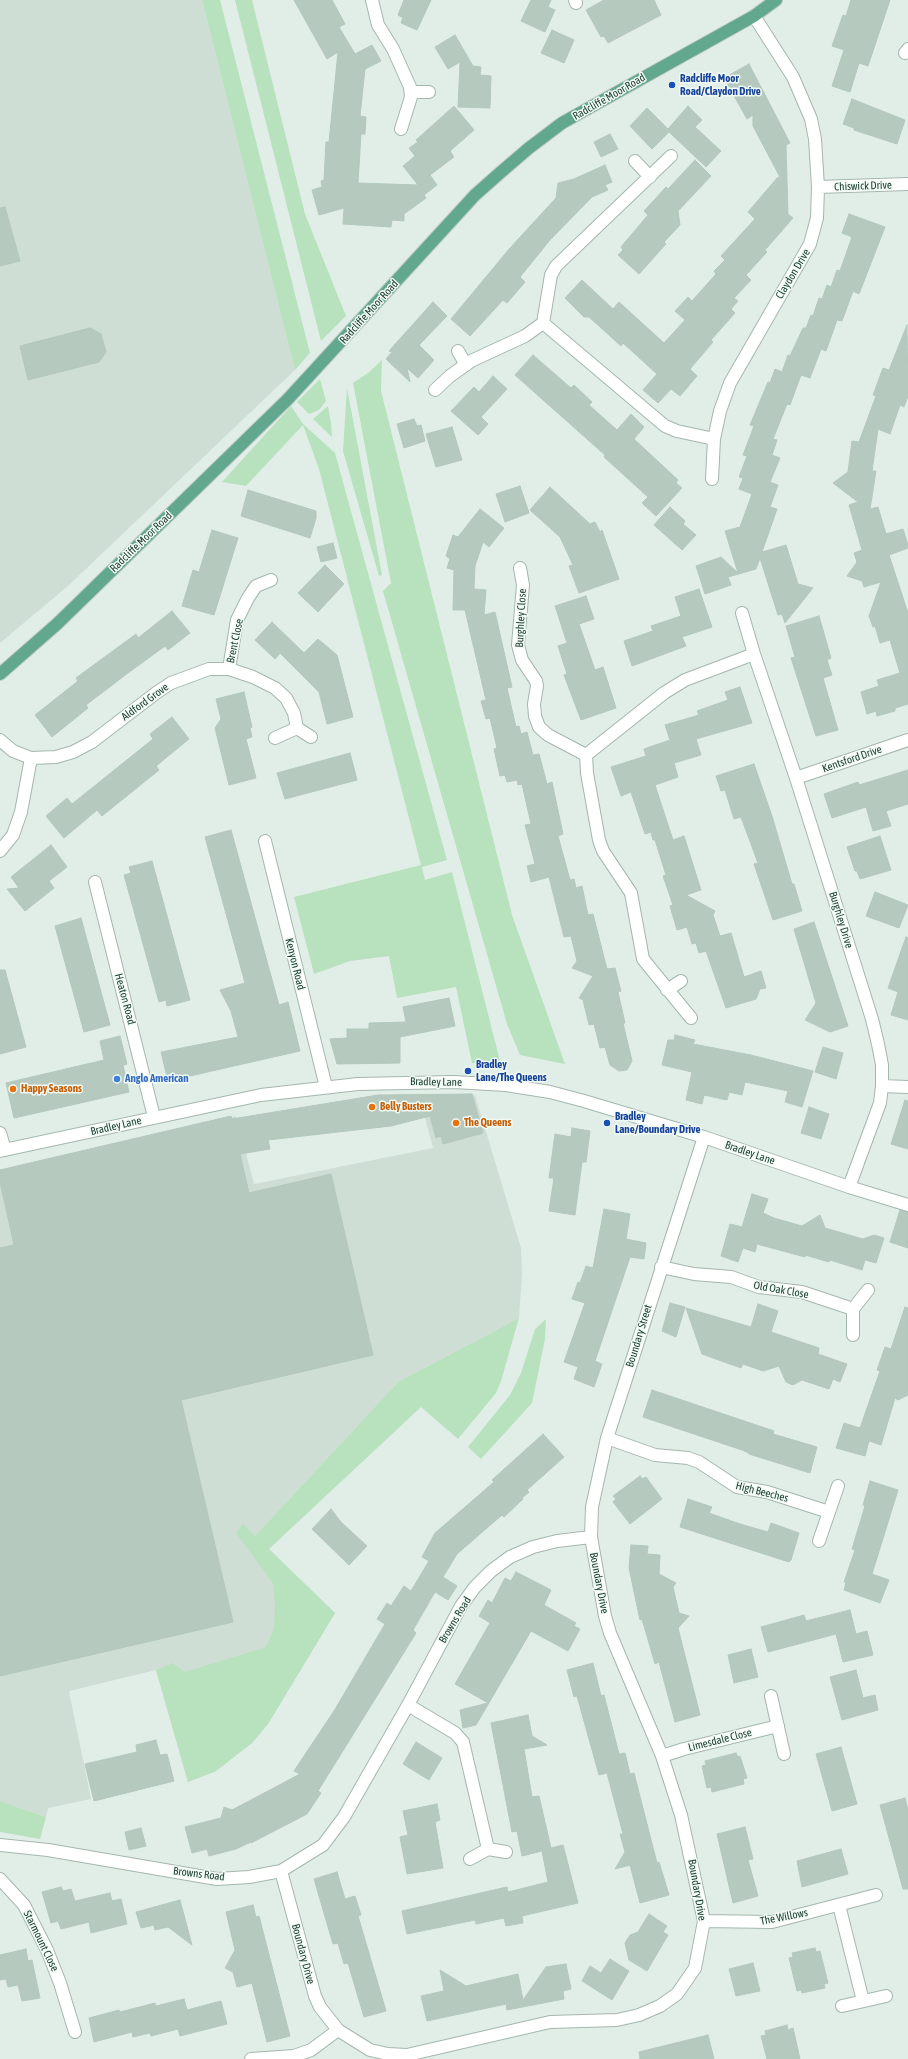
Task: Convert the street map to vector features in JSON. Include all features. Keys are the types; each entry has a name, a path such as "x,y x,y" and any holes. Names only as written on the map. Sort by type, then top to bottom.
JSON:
{"main road":[{"name":"Radcliffe Moor Road","path":"0,674 57,624 307,378 476,195 529,148 562,123 754,16 776,0"}],"street":[{"path":"372,0 378,25 393,49 410,86 411,92 401,129"},
{"name":"Claydon Drive","path":"712,479 714,439 720,411 730,383 810,244 817,218 818,187 814,138 804,101 793,77 754,16"},
{"path":"411,92 429,92"},
{"path":"435,390 466,365 525,336 543,323 551,275 556,266 671,156"},
{"path":"636,161 650,177"},
{"name":"Chiswick Drive","path":"818,187 908,184"},
{"path":"543,323 665,426 677,431 714,439"},
{"path":"458,351 466,365"},
{"name":"Burghley Close","path":"520,568 523,585 518,645 522,660 536,681 537,686 534,704 535,716 539,727 548,735 586,755"},
{"name":"Brent Close","path":"229,669 237,620 256,586 271,580"},
{"name":"Burghley Drive","path":"742,613 872,1019 882,1065 882,1086 875,1121 849,1187"},
{"path":"691,1018 667,990 644,959 631,892 604,851 600,840 587,773 586,755 664,694 685,680 754,654"},
{"name":"Aldford Grove","path":"0,740 13,751 31,758 56,757 73,752 92,742 171,683 209,669 229,669 253,677 275,688 286,698 294,713 297,728"},
{"path":"275,738 297,728 311,737"},
{"name":"Kentsford Drive","path":"796,778 908,740"},
{"path":"0,851 13,835 19,818 31,758"},
{"name":"Kenyon Road","path":"265,841 326,1087"},
{"name":"Heaton Road","path":"95,882 154,1117"},
{"path":"667,990 681,981"},
{"name":"Bradley Lane","path":"2,1151 261,1095 326,1087 400,1082 454,1082 506,1085 550,1092 584,1101 704,1137 849,1187 908,1205"},
{"path":"882,1086 908,1087"},
{"path":"0,1133 2,1151"},
{"name":"Boundary Street","path":"591,1537 592,1507 598,1471 607,1438 704,1137"},
{"name":"Old Oak Close","path":"661,1267 694,1274 731,1277 759,1287 802,1292 853,1309"},
{"path":"853,1335 853,1309 868,1290"},
{"name":"High Beeches","path":"607,1438 655,1455 688,1458 699,1462 737,1487 767,1492 829,1512"},
{"path":"819,1541 838,1486"},
{"name":"Browns Road","path":"0,1845 48,1850 217,1879 249,1877 281,1871 323,1844 344,1817 408,1705 461,1606 491,1571 510,1557 532,1546 591,1537"},
{"name":"Boundary Drive","path":"281,1871 315,1996 320,2007 338,2030 370,2050 388,2054 407,2055 550,2022 617,2020 639,2015 660,2006 677,1994 695,1968 704,1921 681,1815 662,1756 610,1633 605,1616 591,1537"},
{"path":"771,1696 784,1754"},
{"path":"408,1705 455,1733 463,1742 488,1849"},
{"name":"Limesdale Close","path":"662,1756 684,1749 778,1726"},
{"path":"470,1859 488,1849 506,1852"},
{"name":"Starmount Close","path":"0,1879 24,1905 48,1950 75,2032"},
{"name":"The Willows","path":"704,1921 772,1922 876,1895"},
{"path":"839,1905 863,2001"},
{"path":"842,2006 886,1996"},
{"path":"251,2059 294,2056 311,2050 338,2030"}],"shaded area":[{"path":"0,0 202,0 295,370 68,586 0,643"},
{"path":"432,1094 475,1095 521,1248 522,1274 519,1318 398,1382 255,1536 335,1613 268,1724 252,1743 216,1771 188,1782 156,1670 69,1691 91,1799 48,1808 46,1817 0,1801 0,1170 236,1116 254,1184 433,1148 424,1114 436,1111"}],"green space":[{"path":"202,0 220,0 310,353 295,370"},
{"path":"235,0 252,0 305,214 346,316 321,341"},
{"path":"382,360 381,391 512,915 565,1064 520,1055 507,1024 383,591 391,583 353,383 368,373"},
{"path":"320,379 326,401 319,410 309,414 297,402"},
{"path":"347,388 382,575 379,576 343,451"},
{"path":"291,406 303,424 335,453 447,860 422,867 425,880 452,872 500,1061 472,1063 456,987 397,998 389,956 350,961 314,974 294,897 421,865 319,469 303,425 246,486 222,482"},
{"path":"328,406 331,423 332,437 313,419"},
{"path":"519,1318 501,1381 496,1393 458,1439 421,1407 269,1549 335,1613 268,1724 252,1743 216,1771 188,1782 156,1670 172,1663 185,1672 266,1647 274,1629 275,1605 273,1583 236,1533 243,1524 255,1536 398,1382"},
{"path":"546,1319 545,1339 532,1403 481,1459 468,1447 510,1395 521,1373 535,1329"},
{"path":"0,1801 46,1817 40,1839 0,1832"}],"building":[{"path":"294,0 332,0 345,24 339,27 355,54 372,45 381,61 365,69 360,116 366,117 365,134 361,134 358,183 418,185 403,166 415,156 409,148 418,142 416,140 454,106 474,130 450,151 454,157 430,175 437,185 424,195 426,198 404,214 404,221 392,220 391,227 343,224 344,208 319,215 312,190 322,187 321,181 324,180 326,142 329,142 338,52 327,59"},
{"path":"404,0 431,0 417,30 401,23 403,18 398,15"},
{"path":"531,0 551,0 548,7 555,10 545,32 521,21"},
{"path":"604,0 654,0 661,15 608,43 604,36 601,37 586,10"},
{"path":"851,0 890,0 868,66 859,63 850,92 832,86 844,50 832,46 843,15 846,16"},
{"path":"552,30 574,40 564,63 541,53"},
{"path":"455,35 473,66 481,67 480,75 491,76 490,108 458,107 460,62 448,69 435,47"},
{"path":"749,64 790,143 786,145 788,214 793,218 765,250 767,252 746,275 751,280 734,298 738,301 731,309 735,313 711,340 713,342 690,369 697,376 680,396 671,389 658,403 643,390 657,374 623,343 621,346 589,317 584,317 565,298 582,280 613,309 619,302 664,343 685,320 675,311 688,297 692,301 716,274 714,271 725,260 721,256 755,219 748,212 778,177 781,179 753,126 753,115 747,119 724,78"},
{"path":"852,99 905,120 897,144 854,130 854,128 843,124"},
{"path":"688,106 702,120 695,127 721,151 706,167 669,132 652,149 630,126 647,108 668,129"},
{"path":"610,134 618,149 601,157 594,142"},
{"path":"695,160 711,176 678,211 680,225 664,242 666,244 639,274 618,255 623,250 621,247 648,215 644,211 666,187 668,189"},
{"path":"605,165 612,182 605,185 608,190 592,197 550,240 520,277 525,282 507,303 503,300 470,336 451,319 510,248 556,198 558,183 574,179"},
{"path":"5,207 20,261 0,266 0,208"},
{"path":"849,214 885,227 859,294 853,291 842,321 837,320 826,351 821,349 810,378 801,375 790,405 787,404 773,439 777,440 772,455 780,458 770,482 778,485 770,507 777,509 762,552 786,545 798,584 813,588 785,623 782,614 778,615 760,558 756,569 728,577 731,585 705,594 696,566 721,557 738,573 725,531 740,527 752,494 739,489 743,478 739,477 747,456 743,455 754,426 750,425 775,369 782,372 788,355 790,356 803,328 806,328 811,315 813,316 819,298 822,299 827,285 831,287 837,270 840,271 852,237 842,233"},
{"path":"433,302 447,316 419,345 434,360 418,378 407,368 410,382 386,359 392,352 389,351"},
{"path":"907,325 908,396 904,407 900,405 890,434 878,429 872,471 876,471 870,509 878,507 886,534 903,529 908,545 908,548 889,555 908,613 908,704 895,708 895,711 877,716 876,711 867,714 861,692 879,686 877,680 900,673 890,640 880,643 875,626 873,627 869,616 881,582 864,587 862,581 847,576 857,562 854,553 862,550 849,505 858,502 833,483 848,472 852,441 859,442 876,396 873,395 883,368 889,370"},
{"path":"90,328 101,334 106,352 99,362 28,380 20,346"},
{"path":"533,355 571,388 574,385 592,402 589,405 617,430 631,414 644,427 634,439 678,480 676,483 682,488 656,516 642,503 648,497 604,457 605,455 515,375"},
{"path":"493,376 507,389 481,417 488,424 478,435 451,411 474,387 479,392"},
{"path":"414,419 417,426 421,425 425,441 404,448 397,424"},
{"path":"452,427 462,460 436,467 426,434"},
{"path":"520,486 529,513 505,522 496,494"},
{"path":"550,487 590,524 595,522 600,532 602,530 619,579 579,593 569,566 573,565 560,537 530,510"},
{"path":"248,490 316,511 316,518 310,538 241,516"},
{"path":"670,507 685,521 683,524 696,535 682,550 654,525"},
{"path":"480,509 504,528 489,547 483,542 475,566 474,589 486,590 484,615 495,612 512,687 507,688 516,727 519,726 521,734 527,732 533,755 539,754 547,784 552,782 563,834 558,836 570,880 574,879 576,888 582,886 588,915 593,914 607,969 615,968 621,991 618,992 625,1023 623,1023 632,1061 627,1070 619,1071 610,1065 605,1047 600,1048 594,1024 589,1025 583,1000 579,998 593,976 572,968 577,961 571,936 564,937 549,877 531,882 527,866 535,864 525,825 531,824 522,784 518,785 517,780 507,782 505,775 500,776 494,749 497,748 490,718 486,719 481,701 486,700 465,610 453,610 454,570 447,568 450,559 446,556 453,535 458,537"},
{"path":"212,530 238,538 214,615 182,606 193,570 199,572"},
{"path":"333,543 337,558 321,562 317,547"},
{"path":"325,565 344,584 318,612 298,593"},
{"path":"699,589 712,627 682,637 686,646 632,666 624,641 653,631 651,626 681,616 675,597"},
{"path":"586,596 594,619 579,624 595,670 603,667 616,708 581,720 564,675 567,674 558,646 567,643 555,606"},
{"path":"172,611 190,633 168,650 165,646 128,673 86,705 88,708 52,737 35,715 78,681 76,678 136,634 138,638"},
{"path":"819,616 831,658 827,660 832,675 823,678 838,730 816,736 791,658 795,657 786,626"},
{"path":"272,622 304,653 318,639 337,655 353,717 327,724 319,692 280,653 275,659 255,640"},
{"path":"740,687 752,723 696,739 701,755 674,763 678,777 655,785 673,840 684,836 701,890 686,895 715,911 713,915 720,936 731,933 744,977 761,971 766,988 760,989 756,999 726,1008 706,951 699,953 696,943 692,944 687,927 677,930 670,906 673,905 663,876 666,875 655,840 653,840 651,832 645,834 631,792 621,796 611,767 646,756 644,749 670,740 665,725 699,715 697,711 728,700 725,692"},
{"path":"244,692 252,727 250,728 252,737 246,739 256,778 229,785 215,728 221,719 216,699"},
{"path":"172,717 189,739 156,766 159,770 102,816 97,810 64,838 46,816 67,798 72,804 153,739 150,734"},
{"path":"350,753 357,780 285,799 277,773"},
{"path":"754,764 802,911 773,920 754,864 758,863 741,817 734,819 725,790 721,791 716,776"},
{"path":"908,770 908,804 886,811 891,826 873,831 866,807 832,818 824,794 858,782 859,785"},
{"path":"231,830 279,1005 288,1002 300,1051 168,1081 161,1052 238,1037 231,1011 220,990 245,983 205,837"},
{"path":"880,836 891,870 860,879 857,871 855,871 847,847"},
{"path":"51,845 67,867 49,881 54,888 25,911 7,889 19,888 11,877"},
{"path":"152,861 190,1000 167,1006 166,1000 159,1002 124,875 131,873 129,867"},
{"path":"875,892 908,905 899,928 866,916"},
{"path":"81,918 110,1025 84,1032 55,926"},
{"path":"814,922 848,1026 830,1032 805,1020 816,1003 794,929"},
{"path":"906,937 908,938 908,1020 891,1015 898,992 888,988"},
{"path":"0,970 5,970 26,1047 0,1054"},
{"path":"449,998 455,1026 400,1037 400,1063 337,1064 330,1039 347,1038 347,1029 369,1029 369,1023 406,1022 403,1007"},
{"path":"675,1035 695,1040 693,1044 751,1055 813,1071 802,1107 785,1102 788,1091 745,1082 742,1095 729,1092 727,1100 704,1095 702,1104 686,1100 692,1072 662,1065 668,1040 674,1040"},
{"path":"120,1036 127,1064 123,1065 129,1092 14,1118 6,1083 104,1060 100,1041"},
{"path":"823,1047 843,1053 836,1079 815,1072"},
{"path":"472,1094 483,1133 443,1144 441,1136 436,1138 430,1116 391,1126 268,1140 270,1149 240,1154 249,1193 331,1174 373,1355 181,1400 233,1622 0,1676 0,1248 14,1245 0,1182 0,1170 231,1116 232,1119 378,1095"},
{"path":"905,1100 908,1101 908,1149 891,1144"},
{"path":"809,1107 829,1114 821,1139 801,1133"},
{"path":"572,1128 590,1131 586,1162 582,1162 575,1215 549,1211 554,1178 549,1178 555,1134 571,1137"},
{"path":"752,1194 768,1199 763,1213 774,1218 802,1226 820,1215 825,1228 863,1239 874,1235 884,1238 876,1263 865,1260 862,1270 830,1260 829,1262 805,1255 805,1257 757,1244 755,1252 743,1248 738,1262 721,1256 730,1224 742,1227"},
{"path":"604,1209 630,1214 626,1239 646,1243 644,1259 630,1257 595,1361 602,1364 594,1387 574,1379 578,1367 564,1362 585,1303 572,1299 586,1266 593,1268"},
{"path":"900,1210 908,1212 908,1248 890,1242"},
{"path":"670,1303 685,1307 676,1337 662,1331"},
{"path":"758,1304 778,1311 771,1332 819,1348 818,1354 847,1364 840,1382 833,1379 829,1389 802,1380 793,1385 786,1382 779,1366 763,1371 743,1364 741,1368 702,1354 686,1308 751,1327"},
{"path":"905,1307 908,1308 908,1395 898,1400 895,1398 881,1445 869,1441 865,1456 836,1448 844,1423 860,1428 880,1371 877,1370 885,1347 891,1349"},
{"path":"652,1390 774,1431 773,1434 817,1447 810,1473 749,1454 742,1450 643,1417"},
{"path":"543,1434 564,1457 527,1490 529,1492 504,1517 502,1515 457,1554 443,1577 457,1586 448,1600 435,1592 413,1630 416,1633 318,1791 321,1793 307,1814 251,1843 236,1849 209,1856 207,1849 192,1853 185,1827 221,1818 224,1807 232,1810 300,1774 294,1771 334,1711 385,1624 377,1619 387,1603 391,1606 404,1586 411,1591 429,1561 422,1557 435,1533 494,1482 492,1480"},
{"path":"640,1476 642,1479 646,1477 662,1499 630,1524 613,1502 616,1499 613,1496"},
{"path":"870,1481 898,1490 872,1574 889,1580 880,1603 844,1590 846,1583 844,1582 855,1550 852,1549 865,1506 863,1505"},
{"path":"688,1499 712,1507 709,1513 740,1524 768,1532 771,1523 799,1533 791,1560 789,1562 680,1527"},
{"path":"331,1509 341,1522 367,1546 349,1565 312,1529"},
{"path":"631,1545 648,1546 647,1554 660,1555 659,1574 676,1583 673,1587 679,1613 689,1616 678,1628 700,1715 675,1722 659,1662 655,1664 642,1619 640,1620 629,1568"},
{"path":"516,1572 551,1590 544,1605 576,1623 574,1626 580,1629 568,1651 531,1631 476,1725 463,1728 460,1710 488,1703 455,1684 490,1623 479,1616 488,1600 492,1603 505,1578 511,1581"},
{"path":"850,1610 856,1634 867,1631 873,1655 843,1662 836,1634 768,1652 761,1627 804,1615 806,1621"},
{"path":"751,1649 758,1677 734,1683 728,1655"},
{"path":"593,1663 601,1696 604,1695 619,1754 625,1753 630,1774 634,1773 657,1863 659,1862 669,1895 640,1903 630,1865 615,1869 625,1852 620,1834 623,1834 607,1773 599,1775 577,1696 574,1697 567,1670"},
{"path":"856,1670 863,1698 875,1695 878,1710 842,1720 830,1677"},
{"path":"528,1715 532,1736 547,1745 524,1749 532,1797 539,1796 551,1848 563,1845 578,1903 522,1916 523,1923 506,1926 504,1918 476,1924 475,1920 407,1934 402,1911 507,1887 508,1892 548,1882 542,1851 522,1856 517,1831 512,1832 491,1723"},
{"path":"156,1740 160,1755 167,1754 174,1781 94,1801 85,1764 137,1752 136,1745"},
{"path":"416,1742 442,1758 429,1780 403,1764"},
{"path":"841,1747 857,1804 832,1811 816,1754"},
{"path":"736,1753 738,1757 740,1756 747,1778 743,1779 744,1784 712,1792 711,1787 707,1788 702,1766 706,1765 705,1761"},
{"path":"905,1798 908,1810 908,1889 903,1889 880,1805"},
{"path":"437,1804 440,1820 435,1822 443,1868 407,1874 400,1837 408,1835 403,1811"},
{"path":"745,1827 753,1859 748,1860 758,1896 733,1903 717,1834"},
{"path":"141,1828 146,1846 129,1850 125,1832"},
{"path":"841,1849 848,1874 802,1887 797,1861"},
{"path":"337,1872 345,1899 355,1896 361,1915 358,1916 386,2011 364,2017 348,1963 344,1964 338,1943 333,1944 314,1879"},
{"path":"61,1887 63,1891 71,1889 75,1901 110,1893 112,1901 121,1899 127,1924 91,1933 89,1922 61,1929 58,1921 51,1923 42,1892"},
{"path":"180,1900 192,1945 168,1927 155,1930 154,1925 141,1928 136,1912"},
{"path":"253,1905 256,1917 259,1916 290,2036 267,2042 252,1983 237,1987 233,1972 225,1968 235,1950 226,1912"},
{"path":"649,1914 667,1926 663,1932 668,1935 647,1971 629,1960 625,1943 630,1935 638,1932"},
{"path":"815,1948 816,1952 820,1951 828,1983 824,1984 825,1988 802,1993 801,1990 797,1991 789,1958 793,1957 792,1953"},
{"path":"26,1949 28,1961 32,1960 40,1998 22,2001 18,1985 8,1987 6,1979 0,1980 0,1955"},
{"path":"610,1959 629,1971 612,2000 582,1981 590,1966 601,1973"},
{"path":"753,1963 760,1991 736,1996 729,1969"},
{"path":"566,1964 571,1989 563,1991 564,1999 507,2010 506,2004 427,2021 421,1996 444,1991 440,1970 466,1986 518,1974 523,2000 546,1967"},
{"path":"184,1999 187,2010 221,2001 227,2024 180,2036 178,2029 151,2036 150,2033 133,2037 132,2032 94,2042 89,2018 119,2010 120,2012 155,2003 156,2006"},
{"path":"787,2025 788,2030 793,2028 800,2059 767,2059 761,2036 766,2035 765,2031"},
{"path":"708,2035 714,2059 640,2059 639,2052"}],"place":[{"name":"Radcliffe Moor Road/Claydon Drive","path":"672,85"},
{"name":"Bradley Lane/The Queens","path":"468,1071"},
{"name":"Anglo American","path":"117,1079"},
{"name":"Happy Seasons","path":"13,1089"},
{"name":"Belly Busters","path":"372,1107"},
{"name":"The Queens","path":"456,1123"},
{"name":"Bradley Lane/Boundary Drive","path":"607,1123"}]}
